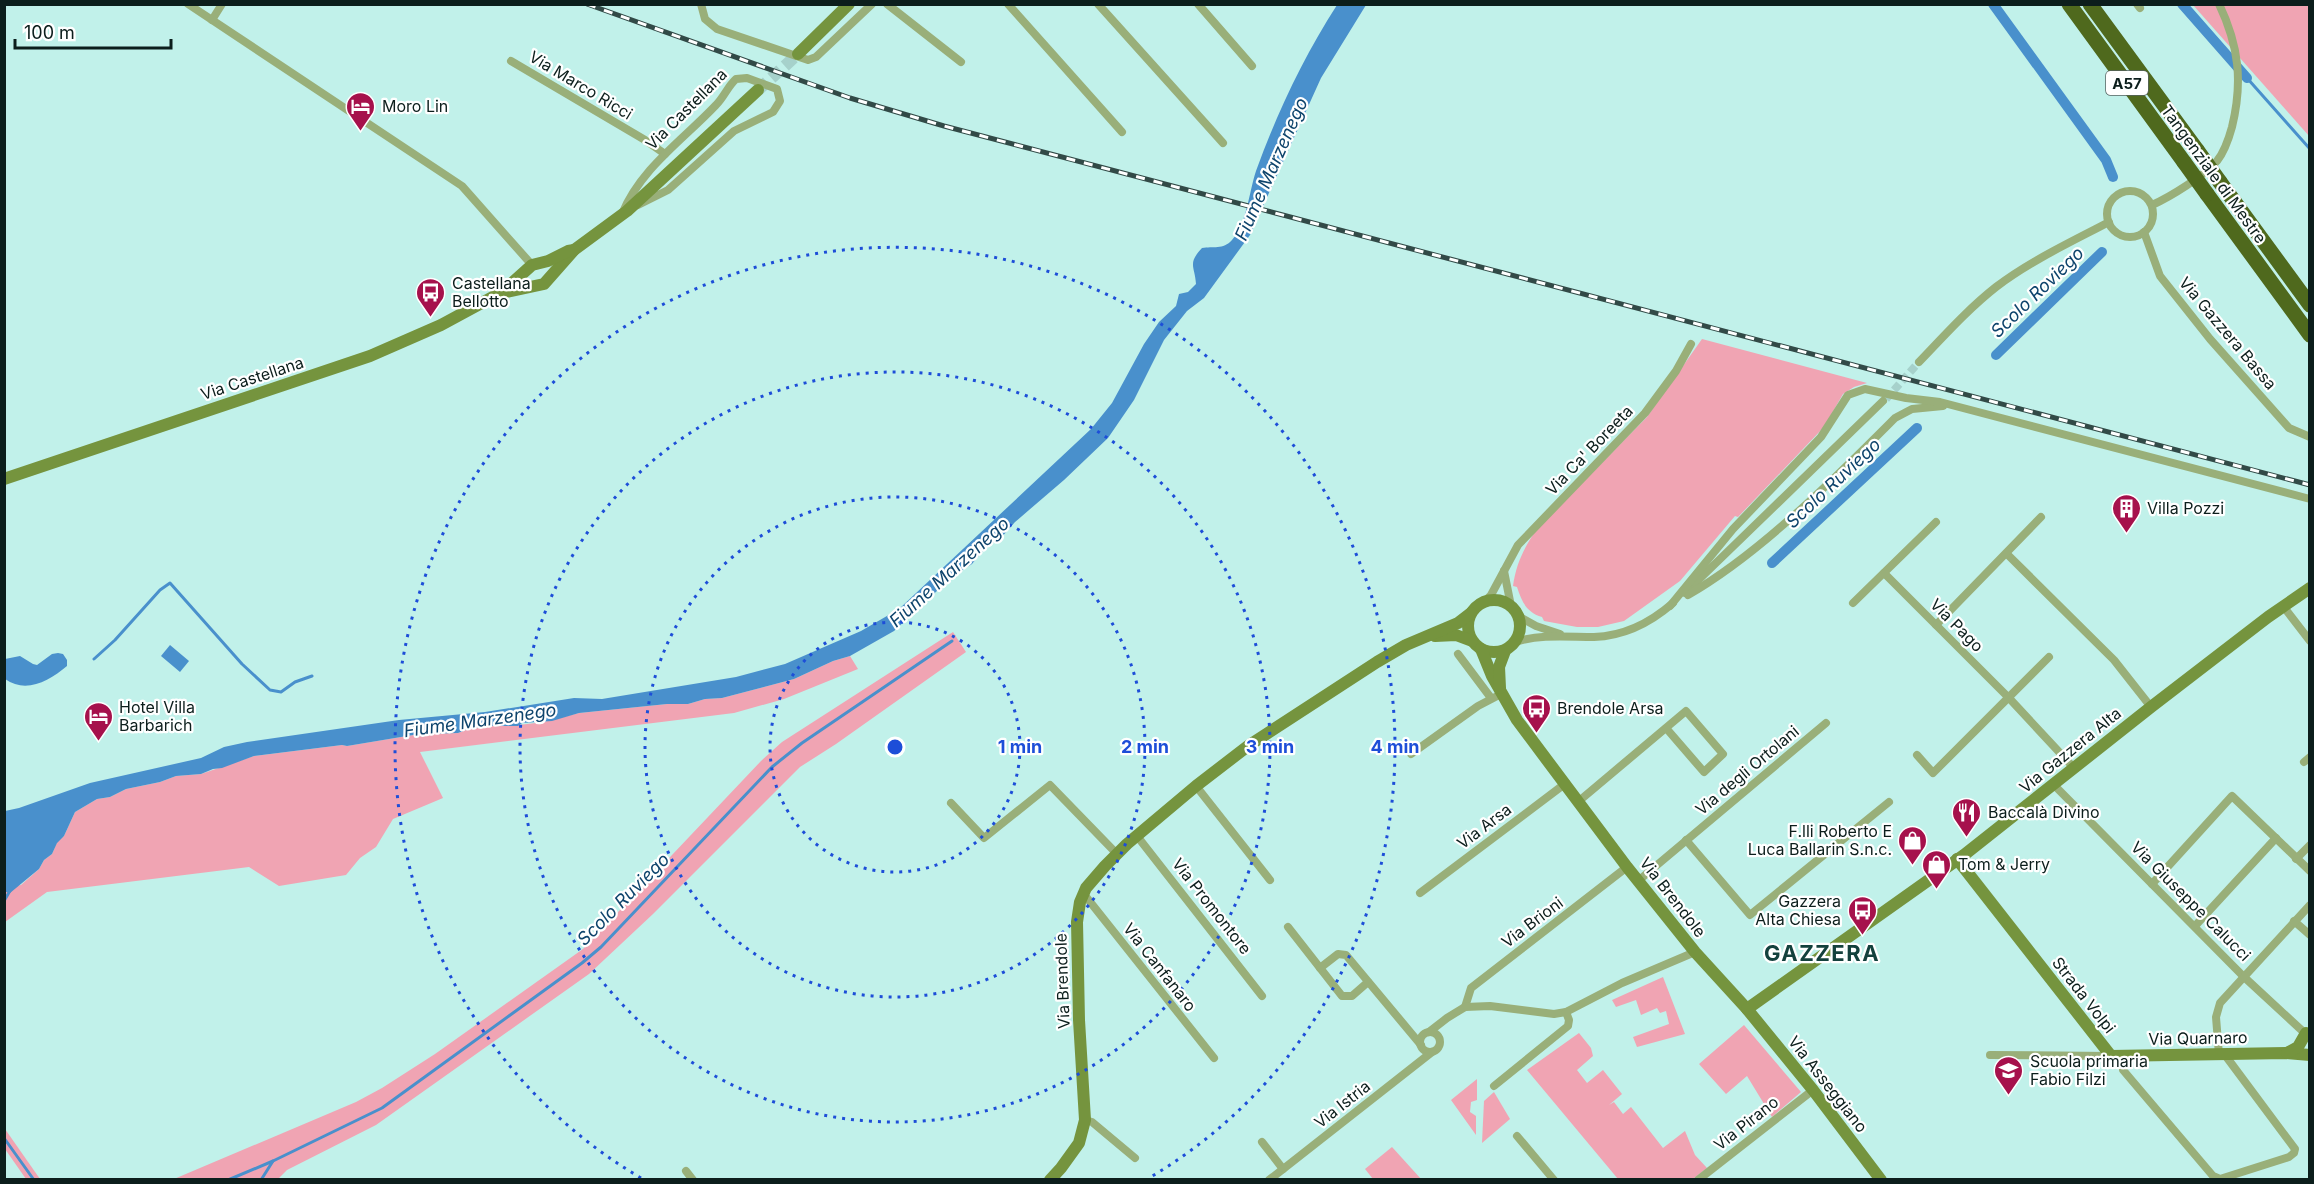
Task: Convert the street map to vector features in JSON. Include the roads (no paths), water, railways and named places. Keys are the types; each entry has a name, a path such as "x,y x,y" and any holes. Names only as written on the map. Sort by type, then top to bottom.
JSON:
{"highway":[{"name":"Tangenziale di Mestre","path":"2069,4 2310,335"},
{"name":"Tangenziale di Mestre","path":"2090,4 2310,303"},
{"name":"A57","path":"2298,319 2310,341"}],"street":[{"path":"188,4 462,186 533,267 548,269 548,278"},
{"path":"212,20 222,4"},
{"path":"701,4 705,19 717,29 808,60 816,57 872,4"},
{"path":"798,54 849,4"},
{"path":"887,4 961,62"},
{"path":"1008,4 1122,132"},
{"path":"1098,4 1223,143"},
{"path":"1198,4 1252,66"},
{"path":"2152,205 2178,192 2217,160 2228,140 2237,104 2238,63 2232,38 2219,4"},
{"name":"Via Marco Ricci","path":"511,61 665,154"},
{"name":"Via Castellana","path":"743,77 774,87 779,92 780,101 773,112 735,131 668,190 624,213 630,195 642,178 718,103 736,79 743,77"},
{"name":"Via Castellana","path":"502,292 544,284 573,250 624,213 758,90"},
{"path":"2130,190 2139,192 2147,197 2152,205 2153,220 2144,232 2136,236 2126,236 2114,230 2109,222 2109,206 2120,193 2130,190"},
{"path":"1919,362 1996,287 2109,222"},
{"name":"Via Gazzera Bassa","path":"2144,232 2160,276 2178,301 2289,428 2310,437"},
{"name":"Via Castellana","path":"4,479 186,416 348,364 441,325 502,292 533,267 573,250"},
{"path":"533,267 529,282 538,286"},
{"name":"Via Ca' Boreeta","path":"1484,602 1491,595 1518,545 1645,413 1676,371 1691,344"},
{"path":"1670,606 1733,529 1821,437 1848,395 1865,389 1906,398 1930,400 2310,500"},
{"path":"1670,606 1883,401"},
{"path":"1515,642 1564,635 1595,637 1624,632 1645,624 1758,545 1835,477 1895,418 1912,410 1949,405"},
{"path":"1936,625 2041,517"},
{"path":"1853,603 1936,522"},
{"path":"2007,554 2114,660 2151,707"},
{"path":"1497,694 1499,667 1505,651 1515,642 1520,633 1504,571"},
{"name":"Via Pago","path":"1884,573 2009,698 2074,768"},
{"name":"Via Gazzera Alta","path":"1747,1009 1958,859 2151,707 2310,588"},
{"path":"1505,651 1488,652 1476,645 1468,627 1472,613 1484,602 1494,600 1536,626 1564,635"},
{"path":"2283,606 2310,640"},
{"name":"Via Brendole","path":"1050,1179 1079,1143 1085,1120 1077,939 1078,911 1082,895 1093,879 1137,836 1248,746 1377,662 1458,623 1472,613"},
{"name":"Via Brendole","path":"1428,636 1456,636 1476,645 1497,694 1638,881 1695,952 1747,1009"},
{"path":"1458,654 1497,694"},
{"path":"1917,755 1933,773 2049,657"},
{"path":"1411,754 1497,694"},
{"path":"1579,801 1686,711 1722,754 1704,772 1666,728"},
{"name":"Via degli Ortolani","path":"1638,881 1826,723"},
{"name":"Via Arsa","path":"1420,893 1566,783"},
{"name":"Via Giuseppe Calucci","path":"2053,784 2244,976 2308,1035"},
{"path":"951,803 984,838 1050,785 1117,854"},
{"path":"1196,786 1270,880"},
{"path":"2152,884 2232,796 2310,871"},
{"path":"1686,840 1750,915 1889,802"},
{"name":"Via Promontore","path":"1137,836 1262,996"},
{"path":"2195,926 2276,838"},
{"path":"2296,859 2310,845"},
{"name":"Strada Volpi","path":"1958,859 2116,1056 2123,1070 2212,1176 2220,1179 2289,1157 2295,1149 2222,1055"},
{"name":"Via Brioni","path":"1465,1007 1471,987 1628,867"},
{"name":"Via Canfanaro","path":"1082,895 1087,898 1214,1058"},
{"path":"2222,1055 2217,1008 2224,997 2310,905"},
{"path":"2294,921 2310,935"},
{"path":"1288,927 1345,997 1352,996 1368,982"},
{"path":"1421,1045 1421,1038 1465,1007 1490,1006 1554,1014 1566,1012 1622,983 1695,952"},
{"path":"1320,968 1338,954 1344,954 1425,1051 1432,1052 1437,1049 1440,1041 1437,1035 1429,1032"},
{"name":"Via Asseggiano","path":"1747,1009 1881,1179"},
{"path":"1494,1086 1568,1026 1566,1012"},
{"path":"2286,1053 2298,1047 2308,1035"},
{"name":"Via Istria","path":"1269,1179 1432,1052"},
{"name":"Via Quarnaro","path":"2116,1056 2286,1053 2310,1055"},
{"name":"Strada Volpi","path":"1990,1055 2116,1056"},
{"name":"Via Pirano","path":"1698,1179 1813,1090"},
{"path":"1085,1120 1092,1122 1135,1158"},
{"path":"1517,1136 1554,1179"},
{"path":"1262,1142 1282,1169"},
{"path":"686,1171 693,1179"}],"water":[{"name":"Fiume Marzenego","path":"1337,5 1366,5 1321,78 1250,235 1204,298 1187,311 1164,340 1134,400 1108,438 1015,522 1000,539 986,547 972,564 953,576 894,631 850,656 833,661 794,679 722,698 705,699 688,704 579,713 552,721 522,723 518,726 491,726 468,729 458,733 419,734 347,746 254,756 201,774 176,776 126,789 110,797 97,799 75,812 64,836 57,843 52,854 44,860 39,869 10,893 6,892 5,811 90,783 201,758 224,747 247,742 399,720 485,712 574,698 602,699 736,677 785,664 861,631 899,609 1091,429 1112,403 1144,344 1159,322 1176,306 1179,294 1188,292 1196,284 1193,262 1197,253 1202,248 1221,246 1232,240 1241,225 1256,171 1282,106 1313,44"},
{"path":"170,645 189,661 180,672 161,656"},
{"path":"52,654 63,654 67,660 67,666 45,681 21,685 5,679 5,659 20,656 37,665"}],"waterway":[{"path":"1993,4 2106,160 2113,177"},
{"path":"2182,4 2247,78"},
{"path":"2247,78 2310,149"},
{"name":"Scolo Roviego","path":"1996,355 2102,252"},
{"name":"Scolo Ruviego","path":"1772,563 1917,428"},
{"path":"94,659 115,640 160,590 170,583 242,664 270,690 281,692 295,682 312,676"},
{"name":"Scolo Ruviego","path":"228,1180 273,1161 382,1108 582,963 601,947 772,767 802,743 952,641"},
{"path":"4,901 11,889"},
{"path":"4,1138 34,1180"},
{"path":"261,1180 273,1161"}],"tunnel":[{"path":"758,90 798,54"},
{"path":"1886,399 1919,362"}],"railway":[{"path":"587,4 850,98 944,126 2310,485"}],"place":[{"name":"Moro Lin","path":"361,132"},
{"name":"Castellana Bellotto","path":"431,318"},
{"name":"Villa Pozzi","path":"2126,534"},
{"name":"Brendole Arsa","path":"1536,734"},
{"name":"Hotel Villa Barbarich","path":"98,742"},
{"name":"Baccalà Divino","path":"1967,838"},
{"name":"F.lli Roberto E Luca Ballarin S.n.c.","path":"1913,866"},
{"name":"Tom & Jerry","path":"1937,890"},
{"name":"Gazzera Alta Chiesa","path":"1862,936"},
{"name":"Scuola primaria Fabio Filzi","path":"2009,1096"}],"district":[{"name":"GAZZERA","path":"1822,953"}]}
